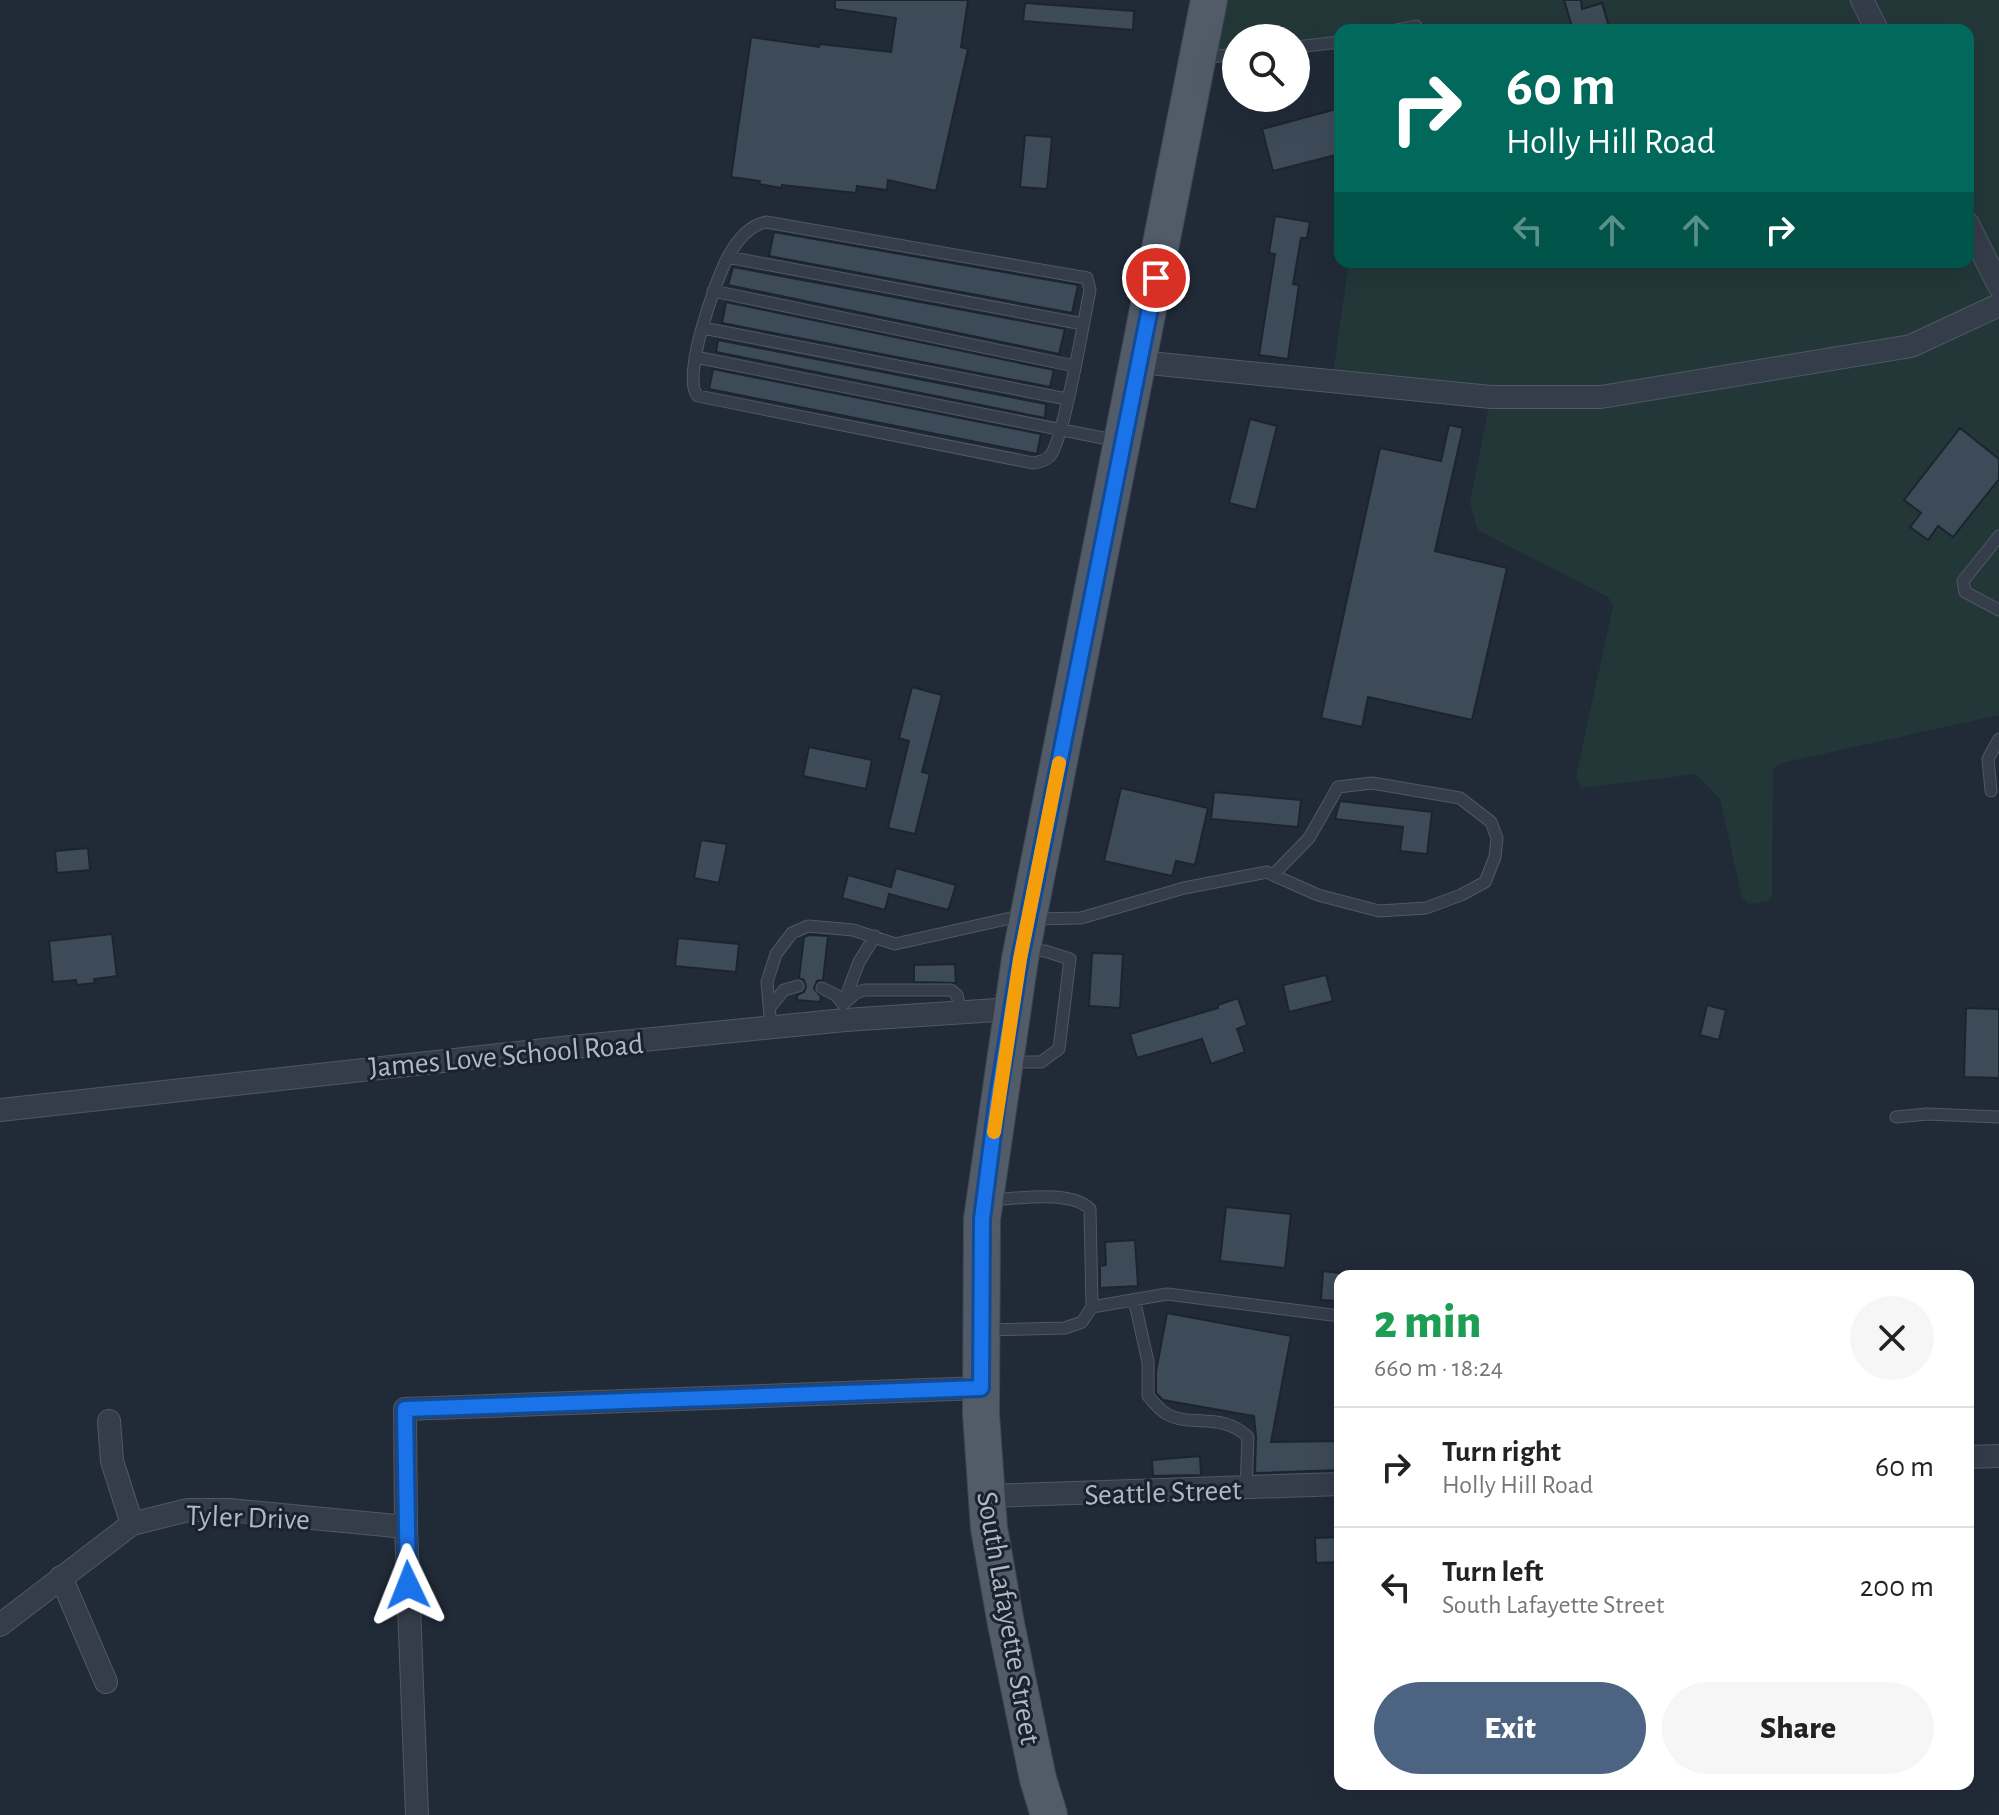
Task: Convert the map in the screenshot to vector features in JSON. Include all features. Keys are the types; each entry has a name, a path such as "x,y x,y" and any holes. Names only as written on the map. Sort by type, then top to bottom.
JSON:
{"main road":[{"name":"South Lafayette Street","path":"1049,1815 1038,1779 989,1528 981,1388 985,1200 1026,928 1209,0"}],"street":[{"path":"1862,0 1874,24"},
{"path":"1974,236 1999,286"},
{"path":"1139,362 1491,397 1601,397 1911,346 1999,305"},
{"name":"James Love School Road","path":"0,1110 771,1017 844,1012 1012,1009"},
{"path":"417,1815 406,1527 405,1409 981,1388"},
{"path":"109,1421 108,1441 112,1461 132,1524"},
{"path":"1974,1457 1999,1456"},
{"name":"Seattle Street","path":"986,1496 1334,1484"},
{"name":"Tyler Drive","path":"0,1625 132,1524 188,1510 229,1510 406,1527"},
{"path":"61,1577 106,1682"}],"lane":[{"path":"1310,45 1334,43"},
{"path":"1198,59 1222,56"},
{"path":"775,222 1081,275 1089,281 1090,290 1052,454 1033,463 704,399 694,392 692,385 695,357 713,291 728,257 750,229 760,223 775,222"},
{"path":"728,257 1083,324"},
{"path":"713,291 1074,366"},
{"path":"703,328 1067,399"},
{"path":"695,357 1123,442"},
{"path":"1999,536 1963,581 1965,592 1999,610"},
{"path":"1991,791 1988,759 1999,739"},
{"path":"771,1017 767,982 776,954 792,933 808,926 853,930 895,944 939,933 1026,928 1081,918 1184,888 1267,872 1273,875 1318,895 1379,911 1426,908 1485,882 1495,857 1497,838 1491,822 1460,798 1372,783 1338,787 1309,838 1273,875"},
{"path":"1004,1062 1041,1062 1059,1049 1070,959 1045,951 1026,928"},
{"path":"844,1012 859,962 875,936"},
{"path":"771,1017 784,990 798,986"},
{"path":"822,988 836,995 844,1012"},
{"path":"1896,1117 1927,1114 1999,1117"},
{"path":"982,1331 1065,1328 1082,1322 1092,1307 1090,1209 1083,1202 1070,1197 985,1200"},
{"path":"1092,1307 1167,1294 1334,1315"},
{"path":"1134,1299 1148,1362 1148,1396 1169,1416 1220,1422 1240,1429 1248,1437 1246,1488"}],"green space":[{"path":"1209,0 1999,0 1999,715 1781,763 1773,769 1772,895 1767,901 1749,904 1742,897 1720,799 1696,774 1582,788 1576,777 1613,606 1608,597 1478,530 1470,503 1491,397 1332,381 1348,268 1974,268 1974,24 1334,24 1334,43 1310,45 1310,24 1222,24 1222,56 1199,58"}],"building":[{"path":"835,0 968,0 961,47 968,49 936,191 888,180 887,190 857,186 856,193 782,185 781,188 731,177 751,37 819,47 820,44 891,52 896,18 835,9"},
{"path":"1564,0 1581,0 1582,9 1602,3 1608,24 1571,24"},
{"path":"1025,3 1134,11 1133,30 1023,21"},
{"path":"1334,110 1334,156 1273,171 1262,129"},
{"path":"1025,135 1052,137 1047,189 1020,187"},
{"path":"1275,216 1310,222 1307,238 1301,238 1293,284 1299,285 1288,359 1259,355 1275,254 1269,253"},
{"path":"774,232 1078,285 1072,313 769,256"},
{"path":"733,267 1065,329 1059,354 728,285"},
{"path":"726,302 1054,370 1050,387 722,323"},
{"path":"718,340 1046,404 1045,418 716,352"},
{"path":"713,369 1041,434 1037,454 709,389"},
{"path":"1250,419 1277,426 1256,510 1229,503"},
{"path":"1449,425 1463,428 1435,551 1507,568 1472,720 1368,697 1362,727 1321,718 1380,448 1441,461"},
{"path":"1960,428 1999,459 1999,479 1953,537 1938,526 1928,540 1910,527 1921,513 1904,500"},
{"path":"912,687 942,695 922,772 930,774 915,834 888,828 909,741 899,738"},
{"path":"809,747 872,760 866,789 803,776"},
{"path":"1121,788 1208,808 1195,865 1176,861 1172,876 1104,861"},
{"path":"1214,792 1301,800 1298,827 1211,819"},
{"path":"1340,801 1432,812 1427,854 1400,851 1403,827 1335,819"},
{"path":"701,840 727,844 719,883 694,878"},
{"path":"88,848 90,870 57,873 55,851"},
{"path":"896,868 956,885 948,910 889,894 885,910 842,898 848,875 891,887"},
{"path":"112,934 117,976 77,985 76,980 53,982 49,941"},
{"path":"828,936 823,980 817,981 814,988 821,997 820,1002 797,1000 797,995 804,992 806,987 804,980 799,978 804,937"},
{"path":"678,938 739,944 736,972 675,966"},
{"path":"1092,953 1123,954 1120,1008 1089,1006"},
{"path":"955,964 956,983 914,982 914,965"},
{"path":"1326,975 1333,1001 1289,1012 1283,985"},
{"path":"1238,998 1247,1025 1237,1029 1245,1052 1211,1064 1202,1039 1137,1058 1130,1034 1218,1008 1218,1005"},
{"path":"1707,1005 1726,1010 1719,1040 1700,1035"},
{"path":"1966,1008 1999,1009 1999,1078 1964,1077"},
{"path":"1226,1207 1291,1214 1285,1268 1220,1261"},
{"path":"1135,1240 1138,1286 1100,1288 1100,1266 1106,1265 1105,1242"},
{"path":"1323,1271 1334,1272 1334,1301 1321,1300"},
{"path":"1167,1313 1291,1336 1271,1442 1334,1441 1334,1470 1255,1473 1254,1416 1163,1400 1156,1393 1156,1371"},
{"path":"1200,1456 1201,1475 1153,1476 1152,1460"},
{"path":"1334,1537 1334,1562 1316,1563 1315,1538"}],"slow traffic":[{"path":"994,1132 1020,959 1059,763"}],"route":[{"path":"408,1585 405,1409 981,1388 982,1219 997,1103 1020,959 1156,278"}]}
